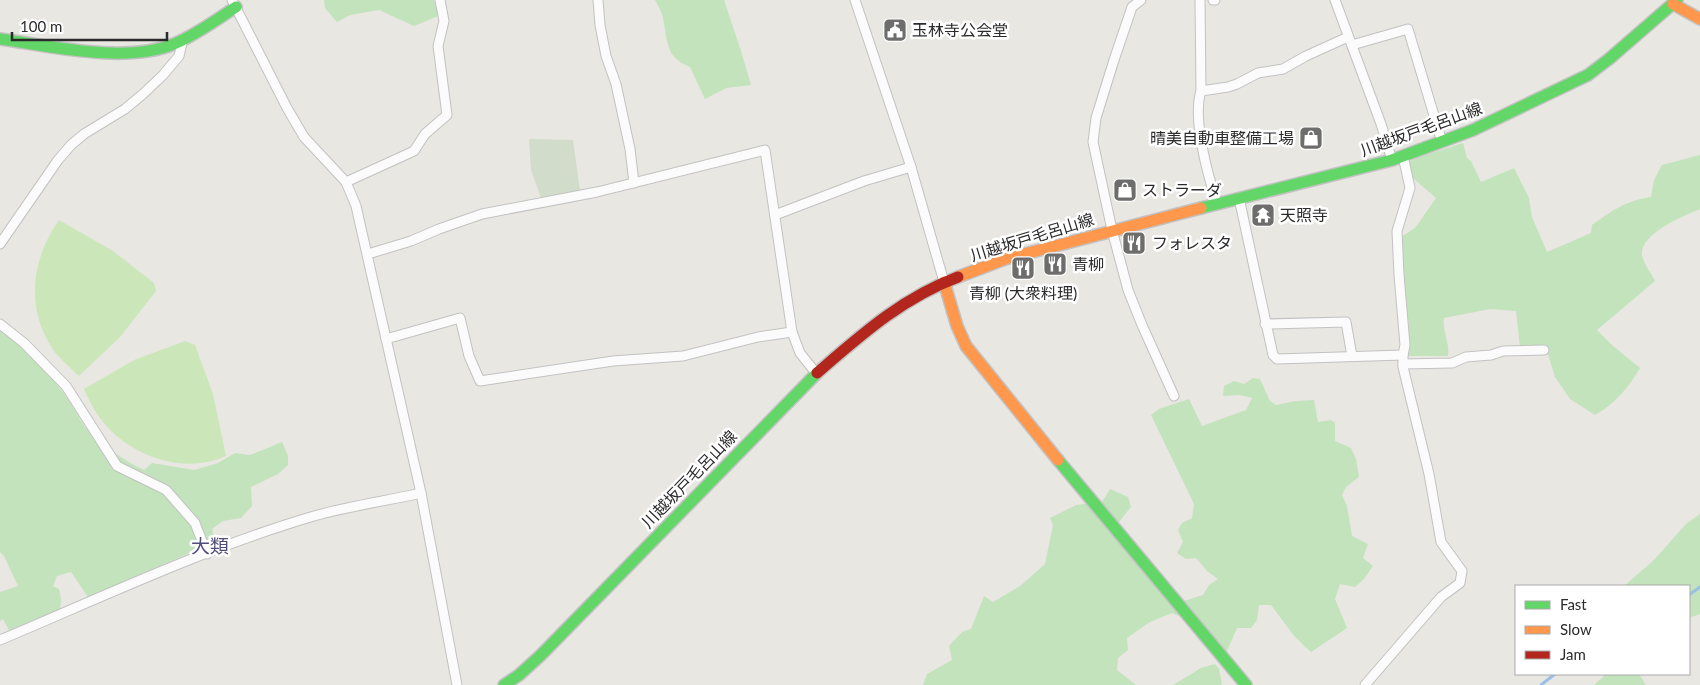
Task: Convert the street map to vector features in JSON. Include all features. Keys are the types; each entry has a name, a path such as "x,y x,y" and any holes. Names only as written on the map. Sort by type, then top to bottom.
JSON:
{"main road":[{"name":"川越坂戸毛呂山線","path":"504,685 519,675 546,649 816,373 876,322 913,298 944,282 1005,259 1397,158 1473,130 1588,75 1675,2"},
{"path":"1675,2 1700,19"},
{"path":"0,39 119,53 139,52 164,48 198,32 234,4"},
{"path":"944,282 957,326 966,346 1016,410 1246,685"}],"street":[{"path":"346,182 414,152 425,134 447,115 438,46 444,21 440,0"},
{"path":"598,0 600,26 606,56 616,84 630,148 634,183"},
{"path":"855,0 910,166 944,282"},
{"path":"1141,0 1132,7 1114,60 1094,130 1093,142 1112,230 1132,301 1174,396"},
{"path":"1200,0 1200,92 1198,110 1203,152 1217,203"},
{"path":"1336,0 1381,124 1410,188 1397,231 1405,345 1403,359 1431,481 1441,542 1462,570 1460,583 1440,597 1365,685"},
{"path":"234,4 287,108 304,137 346,182 356,206 421,493 457,685"},
{"path":"1200,92 1228,87 1258,74 1283,69 1306,56 1350,41 1408,29 1442,142"},
{"path":"0,244 58,160 71,145 84,134 125,109 156,82 179,56 184,39"},
{"path":"368,254 411,241 482,214 597,192 766,150 792,332 800,353 816,373"},
{"path":"775,215 910,166"},
{"path":"1239,198 1265,324 1274,355 1277,359 1352,356 1452,363 1466,357 1491,355 1503,351 1544,350"},
{"path":"386,339 460,318 470,356 480,381 613,361 683,356 758,337 792,332"},
{"path":"1265,324 1346,322 1352,356"},
{"path":"0,324 24,343 66,386 117,466 166,490 195,523 207,554"},
{"path":"0,640 207,554 314,516 421,493"}],"green space":[{"path":"324,0 434,0 438,16 414,26 379,10 350,15 337,22 325,8"},
{"path":"655,0 724,0 751,85 726,88 705,99 690,67 676,59 669,48 661,11"},
{"path":"529,139 573,140 580,191 541,198 531,170"},
{"path":"1463,143 1467,158 1471,161 1481,182 1514,168 1529,198 1532,217 1547,252 1591,233 1592,225 1620,207 1651,197 1654,180 1662,165 1700,155 1700,209 1664,227 1647,240 1642,256 1655,281 1597,330 1640,368 1621,394 1609,406 1595,415 1570,399 1555,377 1545,345 1520,347 1516,311 1490,309 1444,318 1448,356 1407,356 1409,323 1405,305 1401,237 1415,228 1436,198 1413,178 1407,163 1419,157"},
{"path":"59,220 113,251 154,283 156,291 120,337 79,376 52,348 43,332 35,300 38,266 43,250"},
{"path":"0,331 28,353 53,379 90,433 116,454 144,470 152,463 194,470 218,463 235,453 250,455 282,442 288,456 288,465 278,474 251,487 252,506 241,518 223,521 212,529 215,542 88,597 71,572 57,576 53,586 59,589 60,610 9,630 3,619 0,621 0,592 18,586 4,556 0,552"},
{"path":"185,341 195,345 213,394 226,456 213,461 181,463 166,461 138,450 113,433 92,406 84,389 134,360"},
{"path":"1253,378 1260,379 1270,401 1276,405 1314,400 1318,422 1331,420 1335,423 1335,441 1351,448 1356,459 1359,477 1346,487 1342,495 1347,506 1352,536 1368,544 1363,558 1373,566 1364,579 1355,587 1340,584 1335,599 1347,628 1311,652 1295,637 1271,605 1259,605 1257,620 1251,628 1237,628 1226,653 1182,617 1172,613 1150,622 1127,638 1128,650 1118,658 1117,670 1136,685 923,685 927,674 952,660 949,646 962,632 971,629 984,596 993,602 1020,586 1045,564 1053,525 1050,518 1076,505 1102,502 1110,489 1128,497 1131,507 1118,523 1115,539 1157,587 1184,601 1203,595 1209,585 1218,579 1207,571 1196,558 1186,559 1177,553 1183,542 1178,530 1182,523 1192,518 1194,504 1151,415 1159,409 1189,399 1202,426 1246,410 1252,398 1240,395 1223,396 1224,386 1234,381 1244,384"},
{"path":"1700,514 1700,614 1690,618 1690,585 1625,585 1654,560 1686,524"},
{"path":"1215,664 1219,669 1222,685 1173,685 1201,668"},
{"path":"1604,675 1640,675 1646,685 1594,685"}],"waterway":[{"path":"1690,594 1700,587"},
{"path":"1541,685 1554,675"}],"traffic: fast":[{"path":"1201,208 1392,160 1473,130 1588,75 1677,0"},
{"path":"0,39 88,52 133,53 155,50 174,44 206,27 236,7"},
{"path":"504,685 519,675 541,655 817,373"},
{"path":"1058,460 1246,685"}],"traffic: slow":[{"path":"1673,4 1700,19"},
{"path":"958,277 1005,259 1201,208"},
{"path":"944,282 957,326 966,346 1058,460"}],"traffic: jam":[{"path":"817,373 866,331 900,307 958,277"}],"place":[{"name":"玉林寺公会堂","path":"895,30"},
{"name":"晴美自動車整備工場","path":"1311,138"},
{"name":"ストラーダ","path":"1125,190"},
{"name":"天照寺","path":"1263,215"},
{"name":"フォレスタ","path":"1134,243"},
{"name":"青柳","path":"1055,264"},
{"name":"青柳 (大衆料理)","path":"1023,268"}],"district":[{"name":"大類","path":"210,546"}]}
